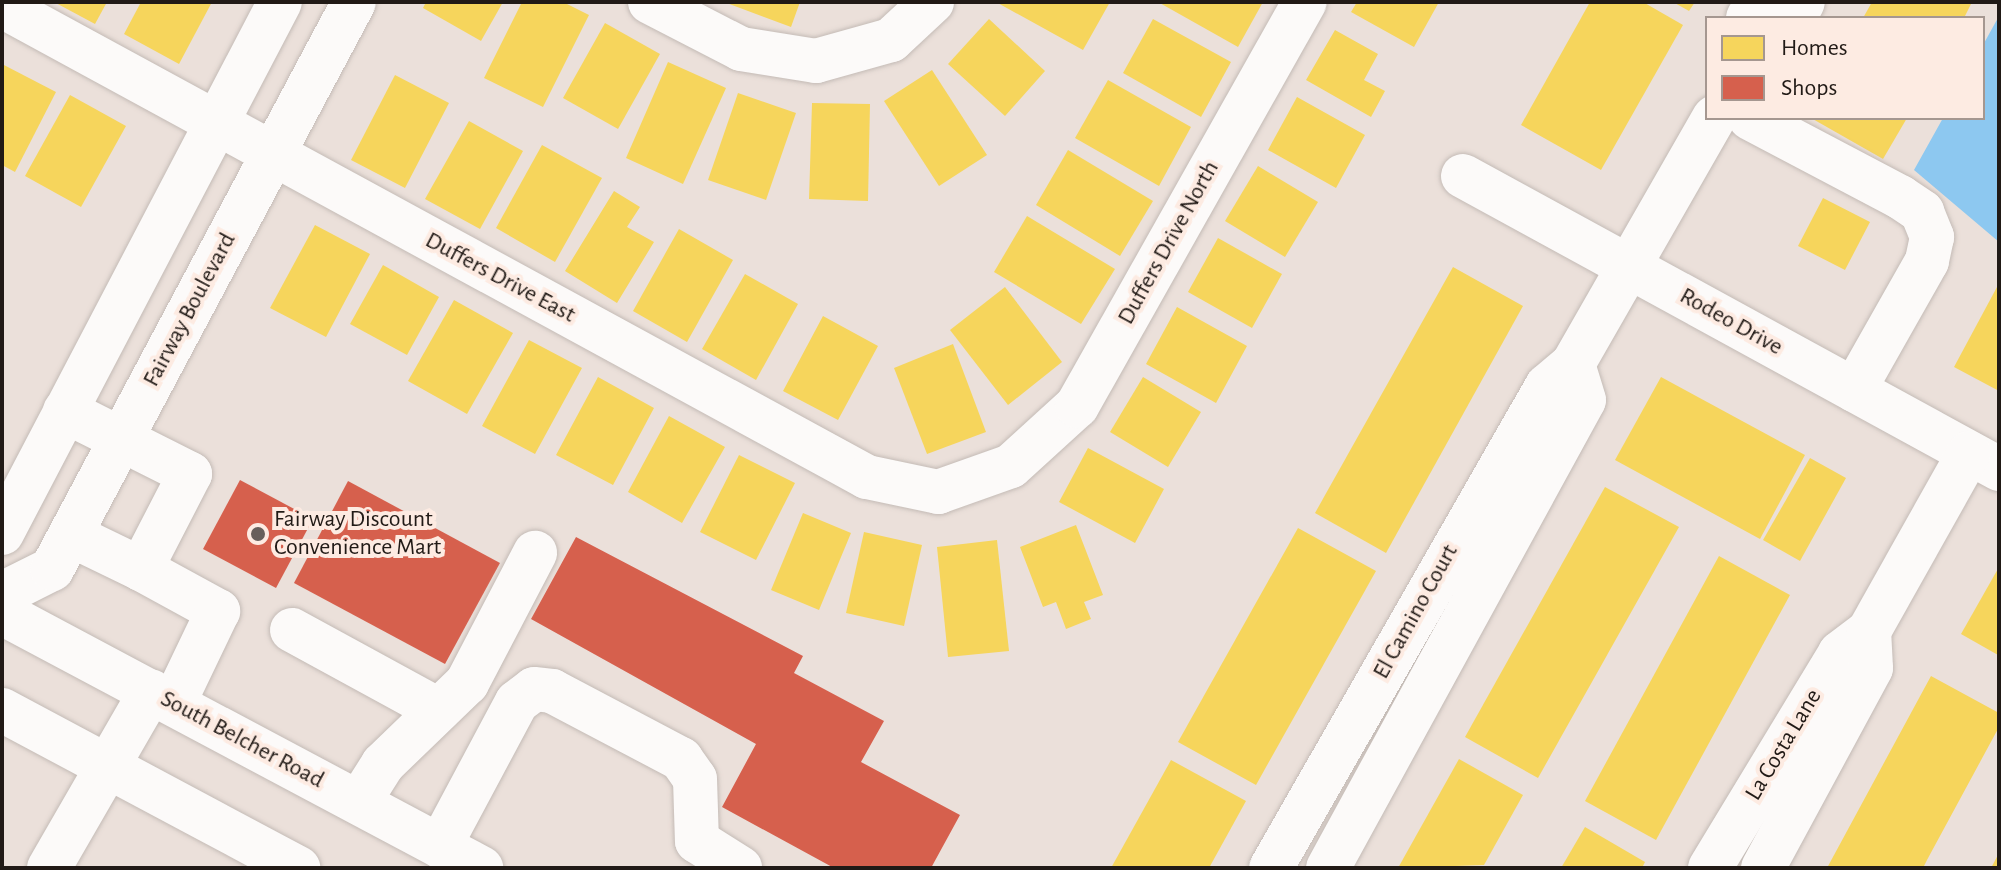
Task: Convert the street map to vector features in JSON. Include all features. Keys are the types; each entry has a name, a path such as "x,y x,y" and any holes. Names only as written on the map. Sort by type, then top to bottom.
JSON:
{"street":[{"path":"2,533 214,122 280,2"},
{"name":"Fairway Boulevard","path":"2,594 52,569 354,2"},
{"path":"650,2 741,49 816,61 891,40 932,2"},
{"name":"Duffers Drive North","path":"1011,466 1077,406 1305,2"},
{"name":"Duffers Drive East","path":"2,6 867,477 938,492 1011,466"},
{"name":"El Camino Court","path":"1271,868 1547,386 1573,364 1713,120"},
{"path":"1754,120 1900,197 1922,212 1932,237 1927,261 1854,390"},
{"name":"Rodeo Drive","path":"1463,176 1984,461"},
{"name":"El Camino Court","path":"1328,868 1584,400 1573,364"},
{"path":"65,411 190,474 141,569"},
{"name":"La Costa Lane","path":"1710,868 1840,653 1869,631 1984,461"},
{"path":"49,868 108,767 163,697 218,611 71,535"},
{"path":"359,802 383,764 467,683 535,553"},
{"name":"South Belcher Road","path":"2,613 481,868"},
{"path":"292,630 439,710"},
{"name":"La Costa Lane","path":"1763,868 1871,668 1869,631"},
{"path":"440,846 517,702 534,689 552,691 681,759 695,779 697,841 740,868"},
{"path":"2,710 298,868"}],"water":[{"path":"1999,16 1999,242 1914,170 1942,120 1985,120 1985,41"}],"building: Homes":[{"path":"54,2 107,2 95,24"},
{"path":"141,2 212,2 179,64 124,34"},
{"path":"426,2 503,2 481,41 423,8"},
{"path":"522,2 563,2 589,15 543,107 484,78"},
{"path":"724,2 800,2 791,27"},
{"path":"996,2 1110,2 1083,50"},
{"path":"1158,2 1263,2 1238,47"},
{"path":"1357,2 1439,2 1414,47 1351,12"},
{"path":"1590,2 1643,2 1683,25 1601,170 1521,125"},
{"path":"1673,2 1695,2 1689,11"},
{"path":"1872,2 1972,2 1965,16 1864,16"},
{"path":"989,19 1045,71 1005,116 948,64"},
{"path":"1153,19 1231,62 1201,117 1123,73"},
{"path":"605,23 660,54 618,129 563,98"},
{"path":"1335,30 1378,54 1364,80 1385,91 1371,117 1306,80"},
{"path":"668,62 726,88 683,184 626,158"},
{"path":"2,64 56,92 15,172 2,165"},
{"path":"932,70 987,155 939,186 884,101"},
{"path":"395,75 449,103 405,188 351,160"},
{"path":"1108,80 1191,127 1159,186 1075,138"},
{"path":"738,93 796,113 766,200 708,180"},
{"path":"70,95 126,126 81,207 25,176"},
{"path":"1297,97 1365,135 1336,188 1268,150"},
{"path":"812,103 870,104 868,201 809,199"},
{"path":"1815,120 1906,120 1883,159"},
{"path":"469,121 523,151 480,229 425,199"},
{"path":"542,145 602,178 555,262 496,228"},
{"path":"1068,150 1153,201 1120,256 1036,205"},
{"path":"1258,166 1318,202 1285,257 1225,221"},
{"path":"614,191 640,207 627,227 654,242 617,303 565,271"},
{"path":"1823,198 1870,222 1845,270 1798,246"},
{"path":"1027,216 1115,269 1081,324 994,272"},
{"path":"315,225 370,254 326,337 270,308"},
{"path":"679,229 733,260 687,342 633,311"},
{"path":"1218,238 1282,274 1252,328 1188,292"},
{"path":"383,265 439,297 407,355 350,324"},
{"path":"1453,267 1523,306 1386,553 1315,513"},
{"path":"745,274 798,304 756,380 702,349"},
{"path":"1005,287 1062,362 1008,405 950,330"},
{"path":"1997,287 1999,289 1999,391 1954,367"},
{"path":"454,300 513,333 467,414 408,381"},
{"path":"1177,307 1247,346 1216,403 1146,364"},
{"path":"823,316 878,346 838,420 783,391"},
{"path":"529,340 582,368 535,454 482,426"},
{"path":"953,344 986,432 927,454 894,368"},
{"path":"598,377 654,408 613,485 556,455"},
{"path":"1143,377 1201,412 1168,467 1110,432"},
{"path":"1661,377 1805,455 1760,539 1615,460"},
{"path":"669,416 725,447 682,523 628,492"},
{"path":"1088,448 1164,489 1135,543 1059,502"},
{"path":"739,455 795,483 756,560 700,532"},
{"path":"1810,458 1846,478 1800,561 1763,540"},
{"path":"1605,487 1679,527 1538,778 1465,737"},
{"path":"803,513 851,533 819,610 771,590"},
{"path":"1076,525 1103,595 1084,602 1091,619 1066,629 1056,602 1043,607 1020,547"},
{"path":"1298,528 1376,571 1256,785 1178,742"},
{"path":"864,532 922,545 904,626 846,613"},
{"path":"997,540 1009,651 948,657 937,547"},
{"path":"1719,556 1790,595 1656,840 1585,801"},
{"path":"1999,567 1999,653 1998,655 1961,634"},
{"path":"1931,676 1999,713 1999,727 1923,868 1827,868"},
{"path":"1459,759 1523,795 1484,865 1398,868"},
{"path":"1171,760 1246,801 1209,868 1111,868"},
{"path":"1585,827 1645,862 1642,868 1561,868"},
{"path":"1999,853 1999,868 1991,868"}],"building: Shops":[{"name":"Fairway Discount Convenience Mart","path":"240,480 313,519 276,588 203,549"},
{"path":"348,481 500,563 445,664 294,583"},
{"path":"576,537 803,656 794,673 884,721 861,762 960,815 931,868 834,868 722,807 756,744 531,619"}],"place":[{"name":"Fairway Discount Convenience Mart","path":"258,534"}]}
